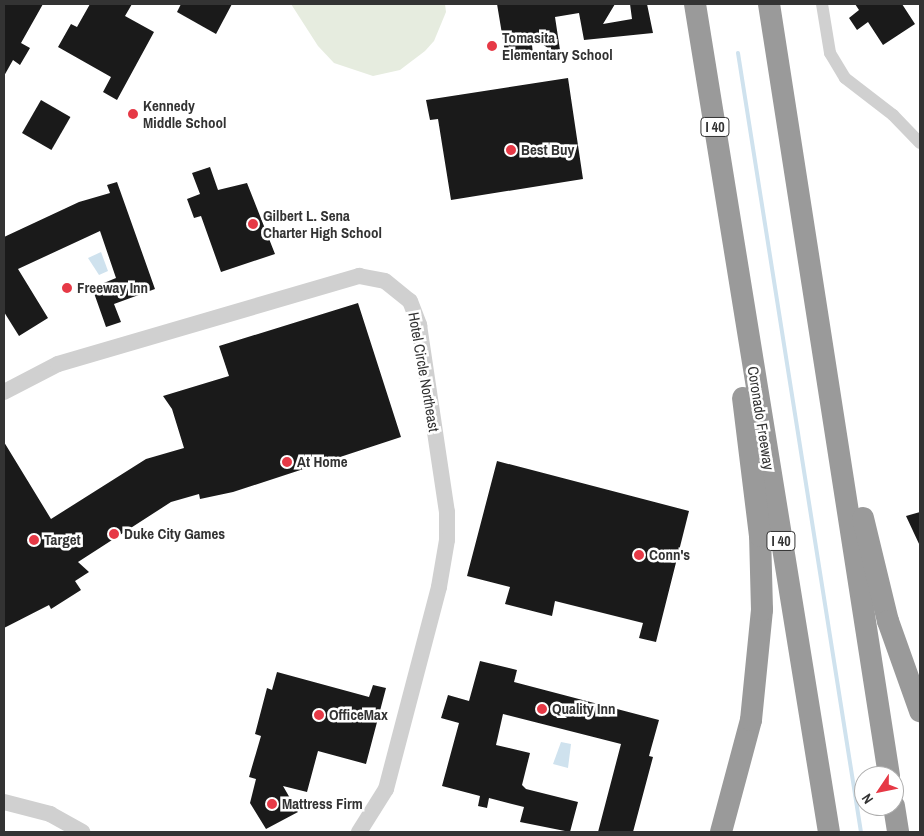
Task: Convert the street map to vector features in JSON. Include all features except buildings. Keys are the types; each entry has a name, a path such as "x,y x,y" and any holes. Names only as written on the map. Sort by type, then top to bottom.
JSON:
{"highway":[{"name":"Coronado Freeway","path":"696,4 829,832"},
{"path":"768,4 887,766"},
{"path":"806,248 868,541 888,620 920,711"},
{"path":"721,832 751,720 762,585 760,528 734,324 734,250"},
{"path":"896,816 898,832"}],"street":[{"path":"822,4 830,53 844,78 893,115 920,143"},
{"name":"Hotel Circle Northeast","path":"4,392 58,364 359,276 385,281 410,301 419,325 447,512 447,540 439,587 386,788 359,832"},
{"path":"4,802 50,814 82,832"}],"shaded area":[{"path":"291,4 445,4 446,12 434,41 425,51 400,70 373,76 334,63 318,46"}],"water":[{"path":"101,252 108,271 99,275 88,258"},
{"path":"561,742 571,744 568,768 553,764"}],"waterway":[{"path":"738,53 861,832"}],"place":[{"name":"Tomasita Elementary School","path":"492,46"},
{"name":"Kennedy Middle School","path":"133,114"},
{"name":"Best Buy","path":"511,150"},
{"name":"Gilbert L. Sena Charter High School","path":"253,224"},
{"name":"Freeway Inn","path":"67,288"},
{"name":"At Home","path":"287,462"},
{"name":"Duke City Games","path":"114,534"},
{"name":"Target","path":"34,540"},
{"name":"Conn's","path":"639,555"},
{"name":"Quality Inn","path":"542,709"},
{"name":"OfficeMax","path":"319,715"},
{"name":"Mattress Firm","path":"272,804"}]}
